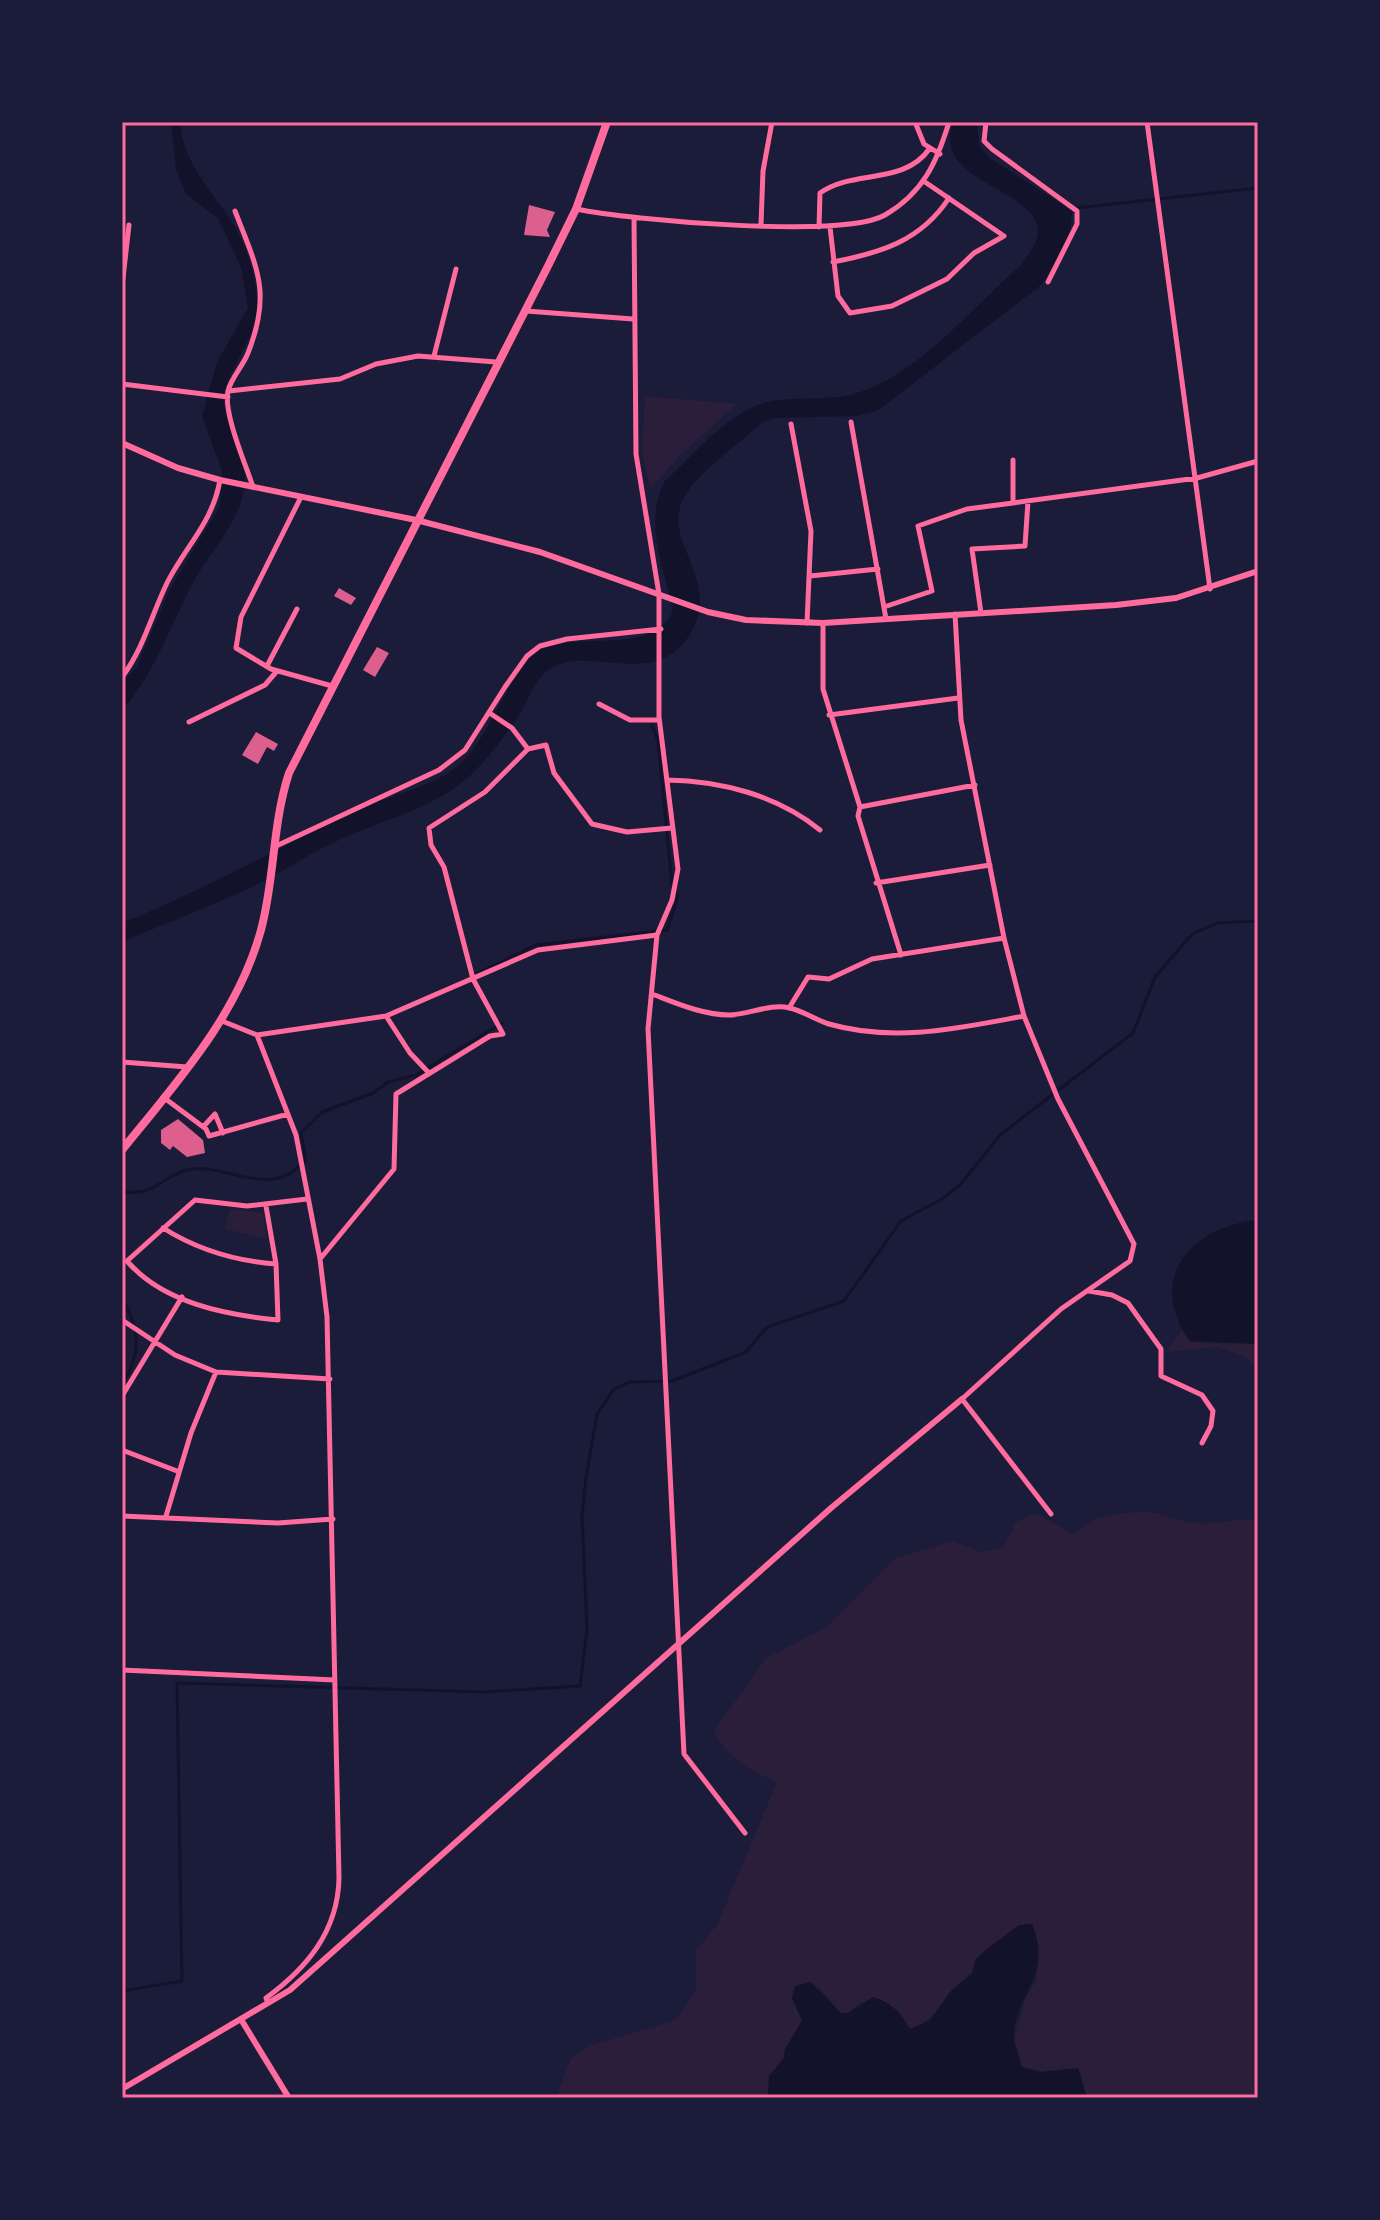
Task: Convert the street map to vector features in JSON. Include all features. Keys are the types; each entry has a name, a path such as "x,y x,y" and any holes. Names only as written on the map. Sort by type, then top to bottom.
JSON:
{"main road":[{"path":"122,1150 222,1021 253,955 269,885 279,802 289,773 576,209 607,122"}],"street":[{"path":"761,224 763,171 772,122"},
{"path":"915,122 930,148 940,154"},
{"path":"576,209 634,218 819,227 883,216 925,182 940,154 949,122"},
{"path":"986,122 984,141 992,149 1077,211 1077,224 1048,282"},
{"path":"1147,122 1210,589"},
{"path":"819,227 820,193 831,185 899,171 914,164 930,148"},
{"path":"830,227 838,296 850,313 892,306 947,279 974,253 1004,236 925,182"},
{"path":"833,262 896,246 937,217 949,198"},
{"path":"235,211 261,283 262,315 247,357 228,394 249,487"},
{"path":"634,218 636,454 659,594 659,720 678,869 672,900 657,935 649,1058 684,1754 745,1833"},
{"path":"122,287 129,225"},
{"path":"434,356 456,269"},
{"path":"525,311 633,319"},
{"path":"122,384 228,394 340,379 376,364 434,356 496,362"},
{"path":"851,422 886,619"},
{"path":"791,424 811,531 807,623"},
{"path":"122,443 178,468 220,481 416,520 540,552 708,612 746,620 823,623 1116,605 1176,598 1258,571"},
{"path":"1013,460 1013,503"},
{"path":"884,607 932,591 918,526 967,509 1197,478 1258,461"},
{"path":"122,677 136,658 168,581 215,505 220,481"},
{"path":"301,497 241,617 236,648 277,671 332,686"},
{"path":"981,613 972,549 1025,546 1028,501"},
{"path":"810,576 878,569"},
{"path":"267,666 297,609"},
{"path":"122,2089 290,1990 349,1941 831,1508 962,1399 1061,1309 1130,1261 1134,1244 1058,1099 1024,1016 1004,938 958,698 955,614"},
{"path":"823,623 823,689 829,715 860,807 858,816 876,883 901,955"},
{"path":"272,848 330,818 427,778 465,750 491,714 519,666 540,646 567,639 661,629"},
{"path":"189,722 265,685 277,671"},
{"path":"829,715 958,698"},
{"path":"599,704 630,720 659,720"},
{"path":"491,714 512,728 528,749"},
{"path":"320,1259 394,1169 396,1094 490,1036 503,1034 473,979 444,867 431,845 429,828 485,792 528,749 546,745 554,773 592,824 627,832 672,828"},
{"path":"667,780 717,783 745,790 820,830"},
{"path":"860,807 975,785"},
{"path":"876,883 990,865"},
{"path":"222,1021 257,1035 386,1016 538,950 657,935"},
{"path":"789,1008 808,977 829,979 872,959 1004,938"},
{"path":"652,994 687,1006 731,1015 750,1009 789,1008 829,1024 875,1033 929,1034 1024,1016"},
{"path":"386,1016 410,1053 429,1073"},
{"path":"257,1035 296,1135 320,1259 330,1379 338,1899 334,1917 313,1955 266,1998 268,2003"},
{"path":"122,1062 187,1067"},
{"path":"163,1097 203,1127 209,1136 288,1114"},
{"path":"203,1127 215,1114 223,1134"},
{"path":"266,1206 276,1264 278,1320 232,1315 182,1297 154,1285 127,1261 201,1198 266,1206 307,1199"},
{"path":"163,1228 192,1246 248,1262 276,1264"},
{"path":"1088,1291 1112,1295 1128,1303 1161,1349 1161,1376 1202,1395 1213,1411 1211,1426 1202,1443"},
{"path":"122,1396 182,1297"},
{"path":"122,1320 156,1344 216,1372 330,1379"},
{"path":"166,1516 178,1471 216,1372"},
{"path":"962,1399 1051,1514"},
{"path":"122,1450 178,1471"},
{"path":"122,1516 278,1523 333,1519"},
{"path":"122,1670 335,1680"},
{"path":"242,2021 289,2098"}],"shaded area":[{"path":"171,122 180,122 192,163 238,232 253,274 257,296 256,318 223,397 245,480 238,510 197,575 152,667 122,711 122,683 137,667 170,589 220,506 222,471 202,416 217,362 248,308 241,267 218,218 186,194 176,169"},
{"path":"954,122 977,122 979,145 988,157 1072,211 1069,231 1057,259 1041,285 877,411 855,416 775,418 763,422 699,478 684,497 679,514 680,531 700,600 697,619 686,640 671,654 655,661 637,664 581,661 550,669 536,683 520,714 493,750 469,776 448,792 418,808 330,844 239,893 122,942 122,923 185,896 370,805 443,776 473,750 519,672 539,651 573,642 631,639 648,634 662,625 673,611 655,529 659,497 665,481 716,432 745,411 778,400 852,394 884,382 905,369 966,317 1021,265 1032,249 1038,232 1034,217 1022,205 970,172 956,158 950,142"},
{"path":"645,396 737,404 679,456 650,489 642,450"},
{"path":"230,1209 263,1213 267,1239 225,1229"},
{"path":"1258,1220 1258,1344 1190,1341 1177,1318 1172,1297 1174,1277 1182,1260 1195,1245 1213,1233 1234,1224"},
{"path":"1182,1330 1190,1341 1258,1344 1258,1370 1245,1357 1218,1347 1167,1352"},
{"path":"1134,1512 1201,1523 1258,1519 1258,2098 1087,2098 1078,2068 1041,2072 1022,2067 1014,2039 1026,1997 1036,1981 1038,1957 977,1971 955,1989 935,2013 910,2029 898,2009 861,2002 848,2013 840,2013 820,1988 792,1998 802,2020 785,2049 784,2058 769,2076 768,2098 556,2098 571,2058 592,2045 676,2020 696,1990 696,1950 717,1925 777,1782 741,1762 725,1748 714,1731 765,1659 828,1626 896,1558 952,1541 981,1552 1004,1547 1016,1522 1036,1513 1072,1534 1098,1518"},
{"path":"1032,1924 1038,1942 1036,1972 1019,2010 1014,2037 1022,2067 1041,2072 1078,2068 1087,2098 768,2098 769,2076 784,2058 785,2049 802,2021 792,1998 795,1986 811,1982 841,2013 848,2013 873,1997 895,2009 910,2029 930,2020 950,1992 972,1973 975,1960 988,1948 1019,1925"}],"building":[{"path":"529,205 555,212 547,230 550,237 524,235"},
{"path":"339,588 356,598 351,605 334,596"},
{"path":"377,647 389,653 375,677 363,670"},
{"path":"256,732 278,744 274,751 267,747 258,764 242,755"},
{"path":"178,1119 203,1140 205,1153 187,1157 173,1146 170,1150 161,1143 161,1130"}],"waterway":[{"path":"1076,208 1258,188"},
{"path":"476,974 536,945 667,930 678,896 672,884 658,741 652,725"},
{"path":"122,1991 182,1981 177,1683 484,1692 580,1686 587,1630 582,1515 586,1478 597,1414 614,1389 630,1382 672,1381 746,1352 767,1327 844,1301 901,1221 942,1199 961,1184 1000,1135 1133,1033 1155,977 1192,934 1217,923 1258,921"},
{"path":"122,1192 145,1191 173,1175 192,1169 256,1179 281,1177 306,1161 301,1133 322,1112 373,1093 388,1082 416,1075 502,1023"},
{"path":"122,1298 132,1320 136,1341 133,1362 122,1384"}]}
